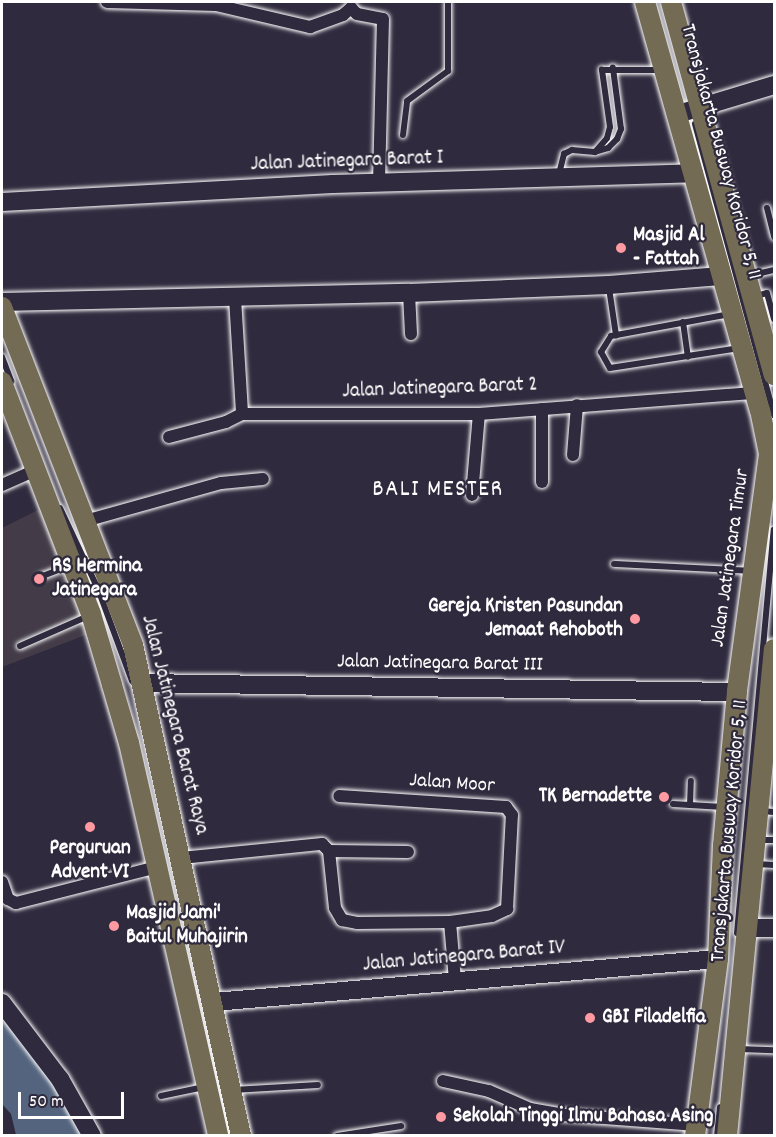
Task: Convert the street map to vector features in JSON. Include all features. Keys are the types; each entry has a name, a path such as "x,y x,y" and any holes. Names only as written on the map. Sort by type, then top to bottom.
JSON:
{"main road":[{"name":"Jalan Jatinegara Timur","path":"645,2 690,107 748,276 774,375"},
{"name":"Jalan Jatinegara Timur","path":"671,2 690,107 694,173 755,393 769,454 737,692 727,807 718,959 727,1136"},
{"name":"Jalan Jatinegara Barat Raya","path":"2,304 130,635 214,1002 241,1136"},
{"path":"2,382 33,471 91,614 129,743 218,1136"},
{"name":"Jalan Jatinegara Timur","path":"696,1130 724,1051 743,935 765,864 774,656"}],"street":[{"path":"107,2 216,5 310,27 344,15 351,5 357,14 384,19 379,183"},
{"path":"690,107 774,85"},
{"name":"Jalan Jatinegara Barat I","path":"2,202 379,183 694,173"},
{"path":"2,304 58,298 235,298 410,293 609,285 721,276"},
{"path":"410,293 411,334"},
{"path":"169,437 226,422 242,414 235,298"},
{"name":"Jalan Jatinegara Barat 2","path":"242,414 479,414 755,393"},
{"path":"573,455 577,405"},
{"path":"542,409 542,482"},
{"path":"472,495 479,414"},
{"path":"2,485 33,471"},
{"path":"85,521 221,483 263,479"},
{"name":"Jalan Jatinegara Barat III","path":"141,684 737,692"},
{"name":"Jalan Moor","path":"329,852 335,908 342,920 390,925 450,922 492,916 507,909 510,810 506,807 339,796"},
{"path":"181,858 300,843 322,844 329,852 408,852"},
{"path":"2,882 8,899 16,903 157,867"},
{"path":"450,922 454,980"},
{"path":"743,935 774,928"},
{"name":"Jalan Jatinegara Barat IV","path":"214,1002 718,959"},
{"path":"2,1003 60,1079 92,1136"},
{"path":"443,1081 565,1115 696,1130"}],"lane":[{"path":"403,135 407,102 448,71 448,2"},
{"name":"Transjakarta Busway Koridor 5, 11","path":"662,2 673,70"},
{"path":"559,177 564,154 572,150 594,152 615,143 621,129 613,68"},
{"path":"594,152 607,138 610,119 600,74 603,69 673,70"},
{"name":"Transjakarta Busway Koridor 5, 11","path":"690,107 774,415"},
{"path":"767,208 774,237"},
{"path":"748,276 774,270"},
{"path":"609,285 616,335"},
{"path":"753,298 767,293 774,319"},
{"path":"732,314 616,335 603,344 601,352 610,368 742,347"},
{"path":"683,322 688,357"},
{"path":"2,357 136,690 233,1136"},
{"name":"Transjakarta Busway Koridor 5, 11","path":"743,935 774,530"},
{"path":"40,577 72,564"},
{"path":"614,564 754,571"},
{"path":"20,646 91,614"},
{"path":"690,805 691,781"},
{"path":"673,804 727,807"},
{"path":"728,1024 724,1051 774,1050"},
{"path":"232,1090 318,1085"},
{"path":"161,1096 207,1086"},
{"path":"717,1136 722,1093"},
{"path":"337,1136 401,1126"}],"shaded area":[{"name":"RS Hermina Jatinegara","path":"48,505 96,631 2,667 2,528"}],"water":[{"path":"2,1010 33,1051 84,1135 16,1135 11,1114 2,1104"}],"place":[{"name":"Masjid Al - Fattah","path":"621,248"},
{"name":"RS Hermina Jatinegara","path":"39,579"},
{"name":"Gereja Kristen Pasundan Jemaat Rehoboth","path":"635,619"},
{"name":"TK Bernadette","path":"664,797"},
{"name":"Perguruan Advent VI","path":"90,827"},
{"name":"Masjid Jami' Baitul Muhajirin","path":"114,926"},
{"name":"GBI Filadelfia","path":"590,1018"},
{"name":"Sekolah Tinggi Ilmu Bahasa Asing","path":"441,1117"}],"district":[{"name":"BALI MESTER","path":"438,491"}]}
